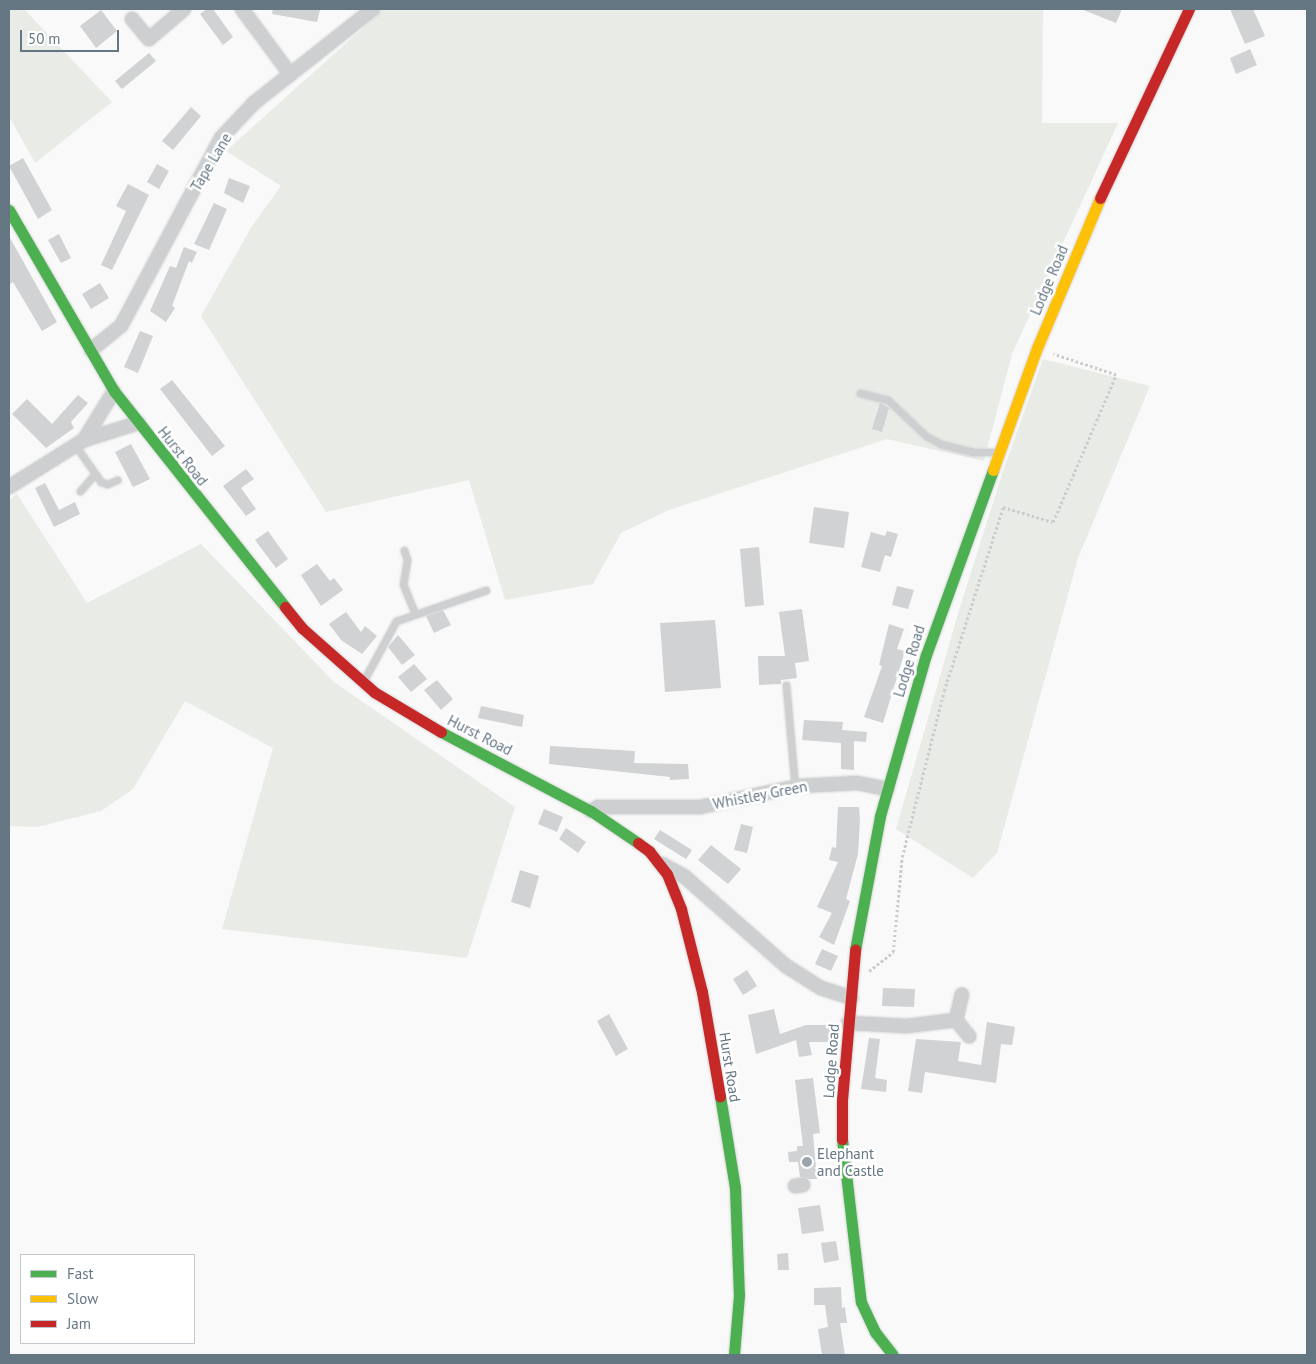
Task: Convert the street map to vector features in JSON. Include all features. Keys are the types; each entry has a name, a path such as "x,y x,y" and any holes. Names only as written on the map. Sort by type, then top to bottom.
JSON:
{"main road":[{"name":"Lodge Road","path":"893,1355 865,1313 855,1270 842,1148 848,1023 867,875 887,789 926,655 997,452 1037,348 1093,214 1189,9"},
{"name":"Hurst Road","path":"9,210 114,391 302,628 362,683 428,726 591,811 624,832 660,864 681,909 702,992 735,1188 739,1295 734,1355"}],"street":[{"path":"132,19 149,39 184,9"},
{"path":"242,9 290,74"},
{"name":"Tape Lane","path":"91,350 121,326 221,138 254,103 373,9"},
{"path":"79,442 114,391"},
{"path":"9,487 79,442 138,423"},
{"name":"Whistley Green","path":"591,811 598,807 633,809 700,807 795,787 857,783 887,789"},
{"path":"624,832 633,809"},
{"path":"660,864 671,866 685,877 707,899 786,966 820,988 851,998"},
{"path":"681,909 707,899"},
{"path":"956,1020 962,996"},
{"path":"848,1023 907,1026 956,1020"},
{"path":"956,1020 969,1036"}],"lane":[{"path":"860,393 888,400 926,436 941,444 972,452 997,452"},
{"path":"79,442 95,474 107,484 117,480"},
{"path":"80,490 95,474"},
{"path":"404,550 407,560 403,584 415,614"},
{"path":"362,683 392,625 415,614 486,590"},
{"path":"786,685 795,787"}],"path":[{"path":"852,984 893,952 905,848 944,691 1003,507 1054,522 1116,375 1037,348"}],"shaded area":[{"path":"9,9 24,9 112,102 35,163 9,116"},
{"path":"384,9 1043,9 1042,123 1118,123 1012,354 984,461 887,439 669,510 621,533 593,584 505,600 469,480 326,512 201,316 252,226 281,186 226,151"},
{"path":"1043,359 1150,386 1078,558 997,853 973,878 896,829 960,607 1002,474"},
{"path":"17,494 87,603 201,544 334,682 515,807 467,958 222,929 273,748 185,701 133,789 101,811 37,827 9,826 9,500"}],"building":[{"path":"207,9 213,9 233,37 223,45 200,14"},
{"path":"273,9 320,10 317,22 272,14"},
{"path":"1081,9 1122,9 1116,23"},
{"path":"1230,9 1253,9 1265,36 1245,44"},
{"path":"101,10 117,31 96,48 80,26"},
{"path":"1250,49 1257,65 1236,74 1230,58"},
{"path":"149,53 156,61 122,89 115,81"},
{"path":"191,107 201,116 173,150 162,141"},
{"path":"23,158 52,210 38,219 9,166"},
{"path":"157,164 169,171 159,189 147,182"},
{"path":"229,178 250,186 243,203 224,193"},
{"path":"128,184 149,195 112,270 101,265 126,211 116,206"},
{"path":"214,203 227,209 209,250 194,244"},
{"path":"59,234 71,258 61,263 48,240"},
{"path":"9,236 57,322 42,331 13,282 9,285"},
{"path":"184,247 197,252 192,263 189,261 172,306 175,308 166,322 150,311 170,266 176,268"},
{"path":"100,283 109,298 91,309 82,294"},
{"path":"140,331 153,336 138,373 124,367"},
{"path":"172,380 225,446 212,456 160,389"},
{"path":"78,395 88,403 71,422 74,428 46,448 12,414 27,399 52,424"},
{"path":"880,403 889,408 882,432 872,429"},
{"path":"131,444 150,479 133,487 115,452"},
{"path":"246,469 254,479 241,488 256,509 246,516 223,486"},
{"path":"45,483 59,510 75,502 80,514 54,527 35,488"},
{"path":"814,507 849,512 844,548 809,543"},
{"path":"268,531 288,559 276,568 255,540"},
{"path":"887,531 898,534 891,557 885,555 880,572 861,567 871,532 885,536"},
{"path":"759,547 764,605 745,607 740,549"},
{"path":"317,564 330,581 334,578 343,590 321,606 301,575"},
{"path":"897,586 914,590 908,609 892,605"},
{"path":"802,609 809,661 795,663 797,678 781,680 781,684 759,685 758,656 785,656 779,612"},
{"path":"443,610 451,625 434,633 426,616"},
{"path":"346,612 361,632 365,626 377,636 362,654 341,640 329,624"},
{"path":"715,620 721,688 665,692 660,623"},
{"path":"889,624 904,629 897,649 905,651 883,723 864,717 882,666 879,665"},
{"path":"398,635 415,655 402,665 388,647"},
{"path":"414,664 427,679 411,692 398,677"},
{"path":"437,680 453,699 441,710 424,690"},
{"path":"481,706 524,715 522,727 478,718"},
{"path":"804,720 843,722 842,730 867,732 866,742 854,741 854,770 841,769 841,743 802,740"},
{"path":"550,746 635,751 634,763 688,764 689,779 670,780 670,777 549,764"},
{"path":"838,807 859,807 860,819 858,854 846,899 850,901 834,945 819,937 832,913 817,907 838,862 829,860 832,847 836,848"},
{"path":"544,809 563,817 557,832 538,824"},
{"path":"741,824 753,827 747,853 734,850"},
{"path":"566,828 586,842 578,853 559,839"},
{"path":"660,830 692,850 686,859 654,839"},
{"path":"711,845 741,869 728,884 698,860"},
{"path":"520,870 539,876 530,908 511,902"},
{"path":"822,949 838,956 831,971 815,964"},
{"path":"747,970 757,986 743,995 733,979"},
{"path":"883,988 915,989 914,1007 882,1006"},
{"path":"774,1009 780,1034 806,1025 832,1025 832,1042 809,1042 812,1055 799,1057 796,1040 756,1054 748,1015"},
{"path":"609,1014 628,1049 616,1056 597,1021"},
{"path":"987,1022 1015,1027 1012,1045 1001,1044 996,1083 925,1072 922,1093 908,1091 916,1039 961,1042 958,1061 981,1065"},
{"path":"869,1038 880,1039 875,1078 887,1080 886,1092 861,1089"},
{"path":"813,1078 820,1133 813,1134 817,1179 800,1177 798,1162 789,1162 788,1152 797,1151 797,1146 803,1146 795,1080"},
{"path":"820,1205 824,1231 802,1234 798,1208"},
{"path":"836,1241 839,1260 824,1263 821,1243"},
{"path":"788,1253 789,1270 778,1270 777,1254"},
{"path":"841,1287 842,1308 845,1307 847,1323 840,1323 845,1355 822,1355 818,1329 828,1327 825,1305 814,1305 814,1288"}],"traffic: fast":[{"path":"9,210 114,391 285,607"},
{"path":"855,950 880,816 926,655 993,470"},
{"path":"441,732 591,811 638,843"},
{"path":"720,1096 735,1188 739,1295 734,1355"},
{"path":"842,1139 861,1302 875,1332 893,1355"}],"traffic: slow":[{"path":"993,470 1037,348 1100,198"}],"traffic: jam":[{"path":"1100,198 1189,9"},
{"path":"285,607 302,628 374,692 441,732"},
{"path":"638,843 649,851 667,874 681,909 702,992 720,1096"},
{"path":"842,1139 842,1100 855,950"}],"place":[{"name":"Elephant and Castle","path":"807,1162"}]}
